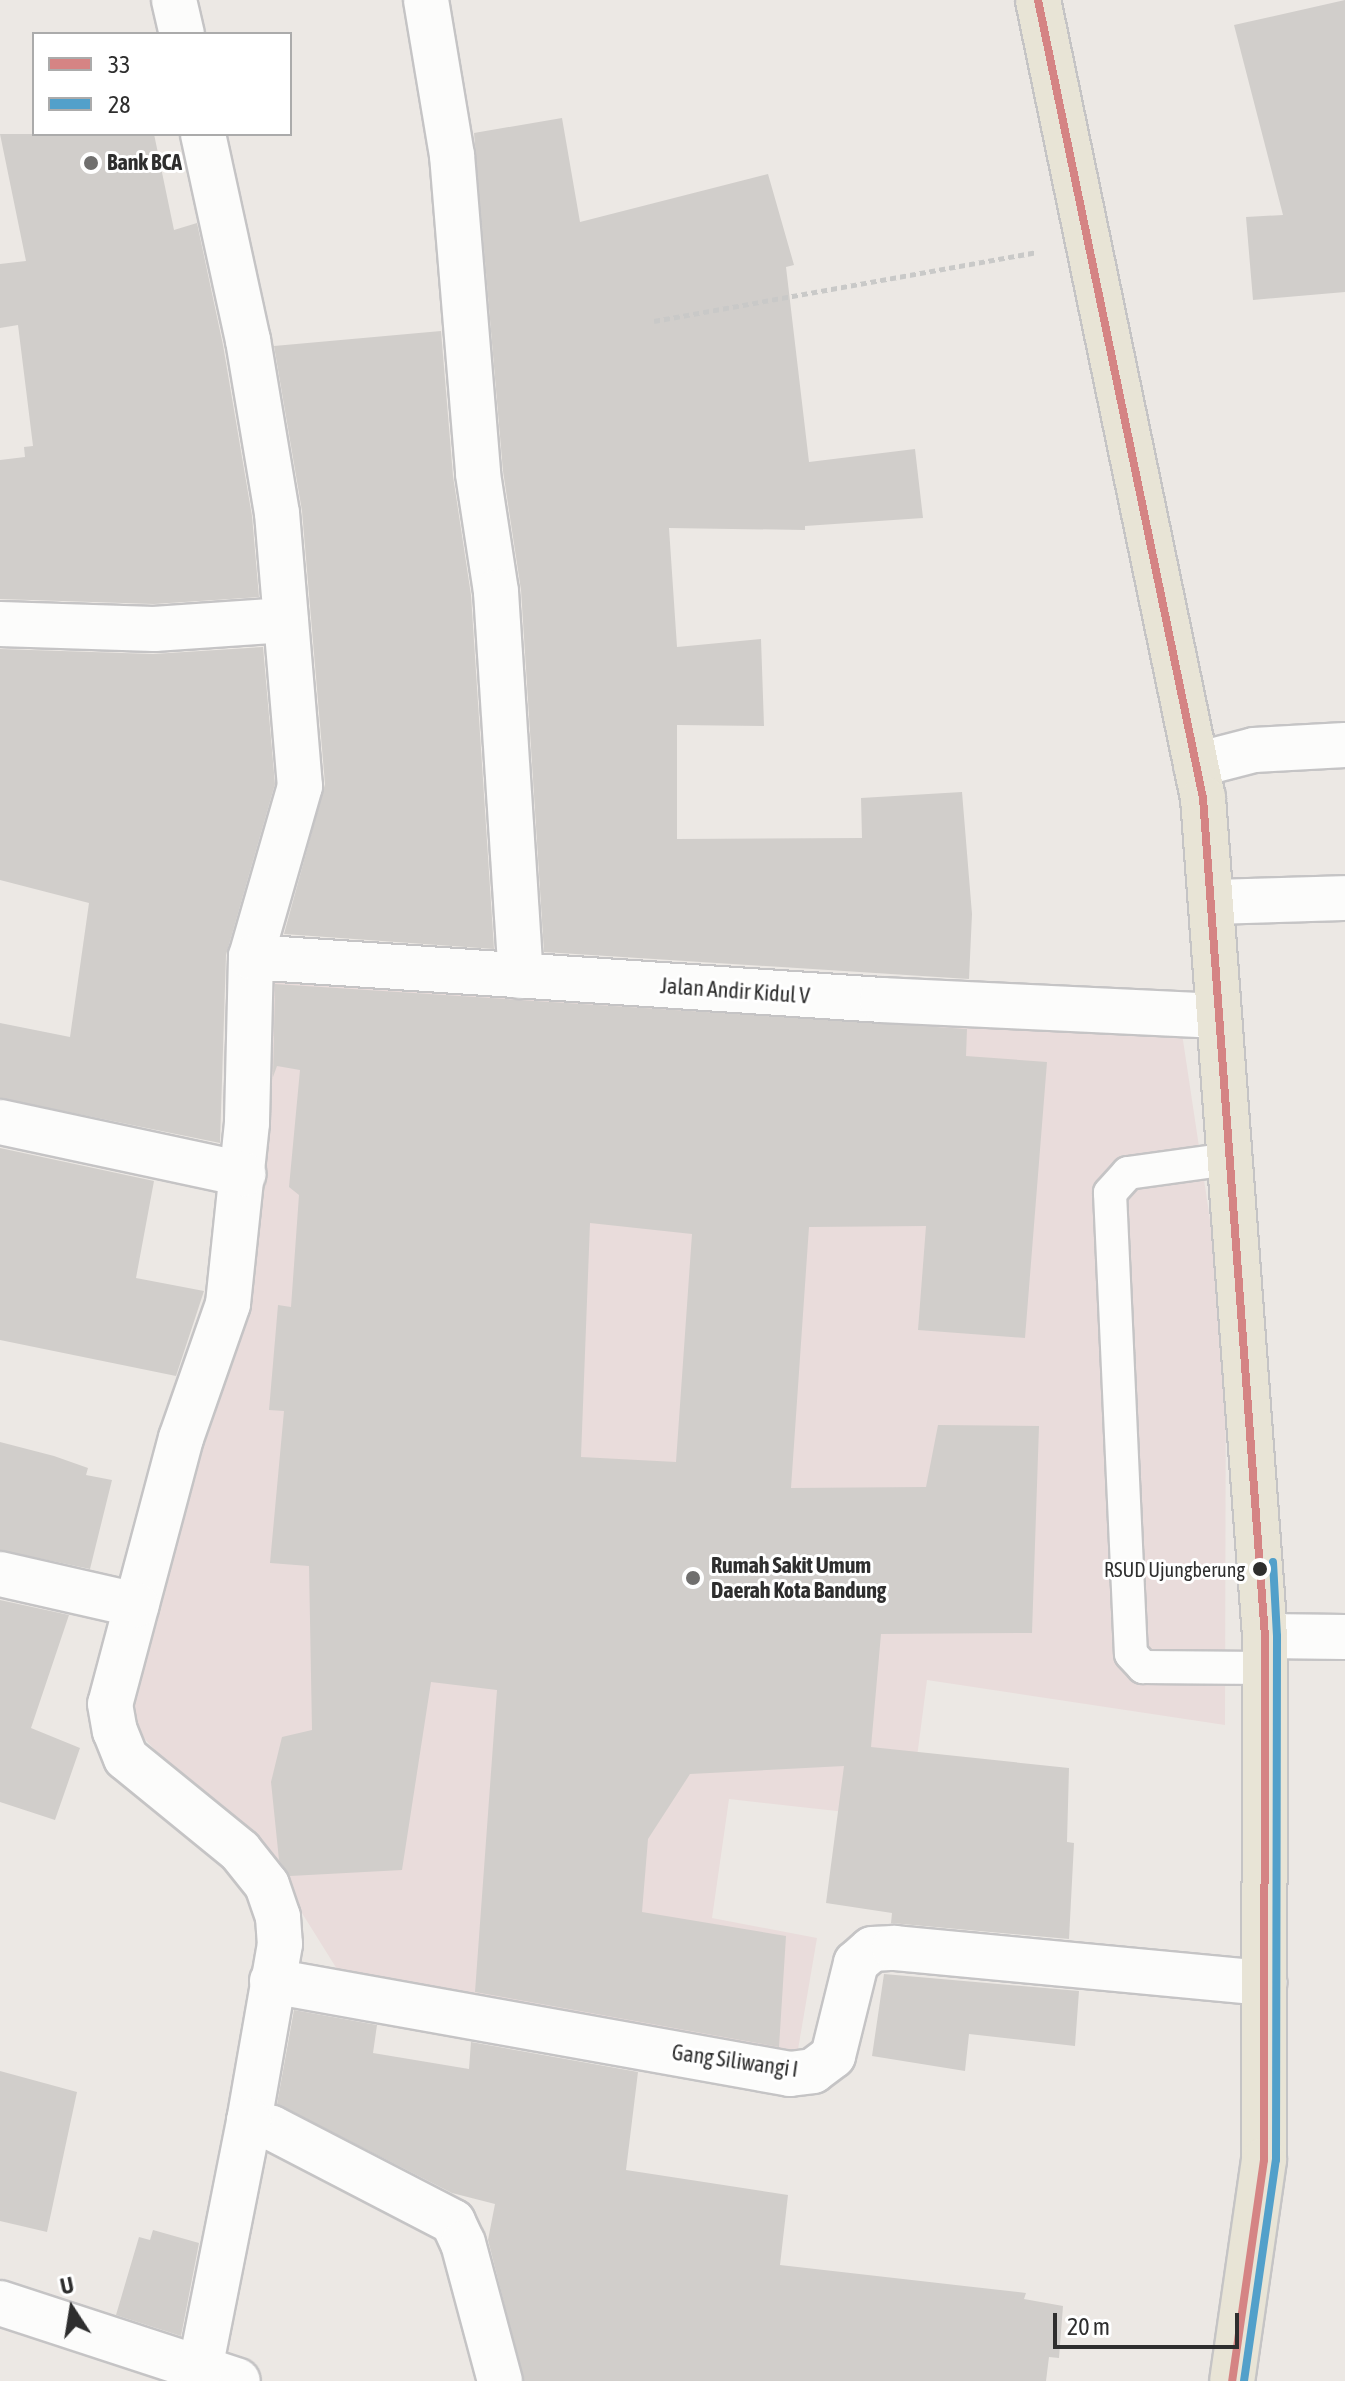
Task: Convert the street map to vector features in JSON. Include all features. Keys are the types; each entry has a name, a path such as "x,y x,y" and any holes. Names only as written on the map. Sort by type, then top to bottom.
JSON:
{"main road":[{"path":"1038,0 1203,798 1264,1652 1264,2160 1232,2381"}],"street":[{"path":"174,0 182,32"},
{"path":"426,0 452,155 478,474 496,592 521,976"},
{"path":"0,2303 219,2375 249,2121 280,1944 278,1917 267,1885 240,1851 126,1758 115,1731 110,1704 181,1438 228,1304 243,1174 251,957 300,786 277,513 248,340 203,136"},
{"path":"0,624 154,629 286,620"},
{"path":"1196,765 1254,750 1345,745"},
{"path":"1211,902 1345,898"},
{"name":"Jalan Andir Kidul V","path":"251,957 882,1000 1219,1016"},
{"path":"0,1122 243,1174"},
{"path":"0,1574 137,1605"},
{"path":"1264,1652 1345,1637"},
{"name":"Gang Siliwangi I","path":"272,1981 790,2074 813,2071 833,2056 856,1963 872,1949 894,1948 1264,1983"},
{"path":"249,2121 272,2128 453,2222 463,2243 500,2381"}],"lane":[{"path":"1229,1159 1128,1173 1110,1193 1131,1654 1143,1667 1264,1652"}],"path":[{"path":"654,321 1088,242"}],"shaded area":[{"name":"Rumah Sakit Umum Daerah Kota Bandung","path":"258,967 1181,1027 1226,1326 1225,1725 927,1680 909,1819 729,1799 712,1918 817,1938 794,2073 347,1985 290,1894 126,1719 189,1478"}],"building":[{"path":"1345,0 1345,292 1253,300 1246,217 1283,215 1234,25"},
{"path":"562,118 580,222 768,174 794,265 786,267 809,462 915,449 923,518 805,526 805,530 669,528 677,647 761,639 764,726 677,725 677,839 862,838 861,798 962,792 972,914 969,979 544,952 521,590 503,471 474,133"},
{"path":"0,134 154,136 174,230 197,223 223,345 252,516 259,597 154,604 0,599 0,460 25,457 24,447 33,446 18,325 0,328 0,264 26,261"},
{"path":"441,331 453,476 471,595 494,949 284,934 325,784 302,511 274,346"},
{"path":"263,647 275,784 226,955 220,1143 0,1098 0,1023 70,1037 89,903 0,880 0,649 153,654"},
{"name":"Rumah Sakit Umum Daerah Kota Bandung","path":"275,984 967,1029 966,1056 1047,1062 1025,1338 918,1330 926,1226 809,1227 791,1488 926,1487 938,1425 1039,1426 1032,1633 881,1634 871,1747 1069,1768 1067,1842 1074,1843 1069,1939 891,1923 892,1913 826,1903 844,1766 690,1774 648,1839 642,1912 786,1936 779,2047 475,1992 497,1690 431,1682 402,1870 290,1876 279,1860 271,1782 282,1737 312,1730 309,1566 270,1563 284,1411 269,1410 278,1305 291,1307 299,1195 289,1187 300,1070 277,1066 273,1077","holes":["590,1223 692,1234 676,1462 581,1457"]},
{"path":"0,1148 154,1181 136,1278 204,1291 176,1376 0,1340"},
{"path":"0,1442 54,1456 88,1468 86,1475 112,1480 90,1569 0,1550"},
{"path":"0,1600 69,1615 31,1728 80,1748 55,1820 0,1802"},
{"path":"884,1974 1079,1991 1075,2046 969,2034 965,2071 872,2056"},
{"path":"294,2010 377,2025 373,2053 469,2069 471,2042 638,2072 626,2170 788,2195 780,2265 1026,2293 1024,2299 1063,2306 1059,2358 1049,2357 1046,2381 524,2381 488,2240 495,2204 452,2193 277,2104"},
{"path":"0,2071 77,2092 47,2232 0,2221"},
{"path":"153,2230 199,2243 181,2336 116,2315 139,2237 150,2240"}],"transit line":[{"name":"33","path":"1038,0 1203,798 1265,1636 1264,2160 1232,2381"},
{"name":"28","path":"1244,2381 1276,2160 1277,1636 1273,1562"}],"place":[{"name":"Bank BCA","path":"91,163"},
{"name":"RSUD Ujungberung","path":"1260,1569"},
{"name":"Rumah Sakit Umum Daerah Kota Bandung","path":"693,1578"}]}
